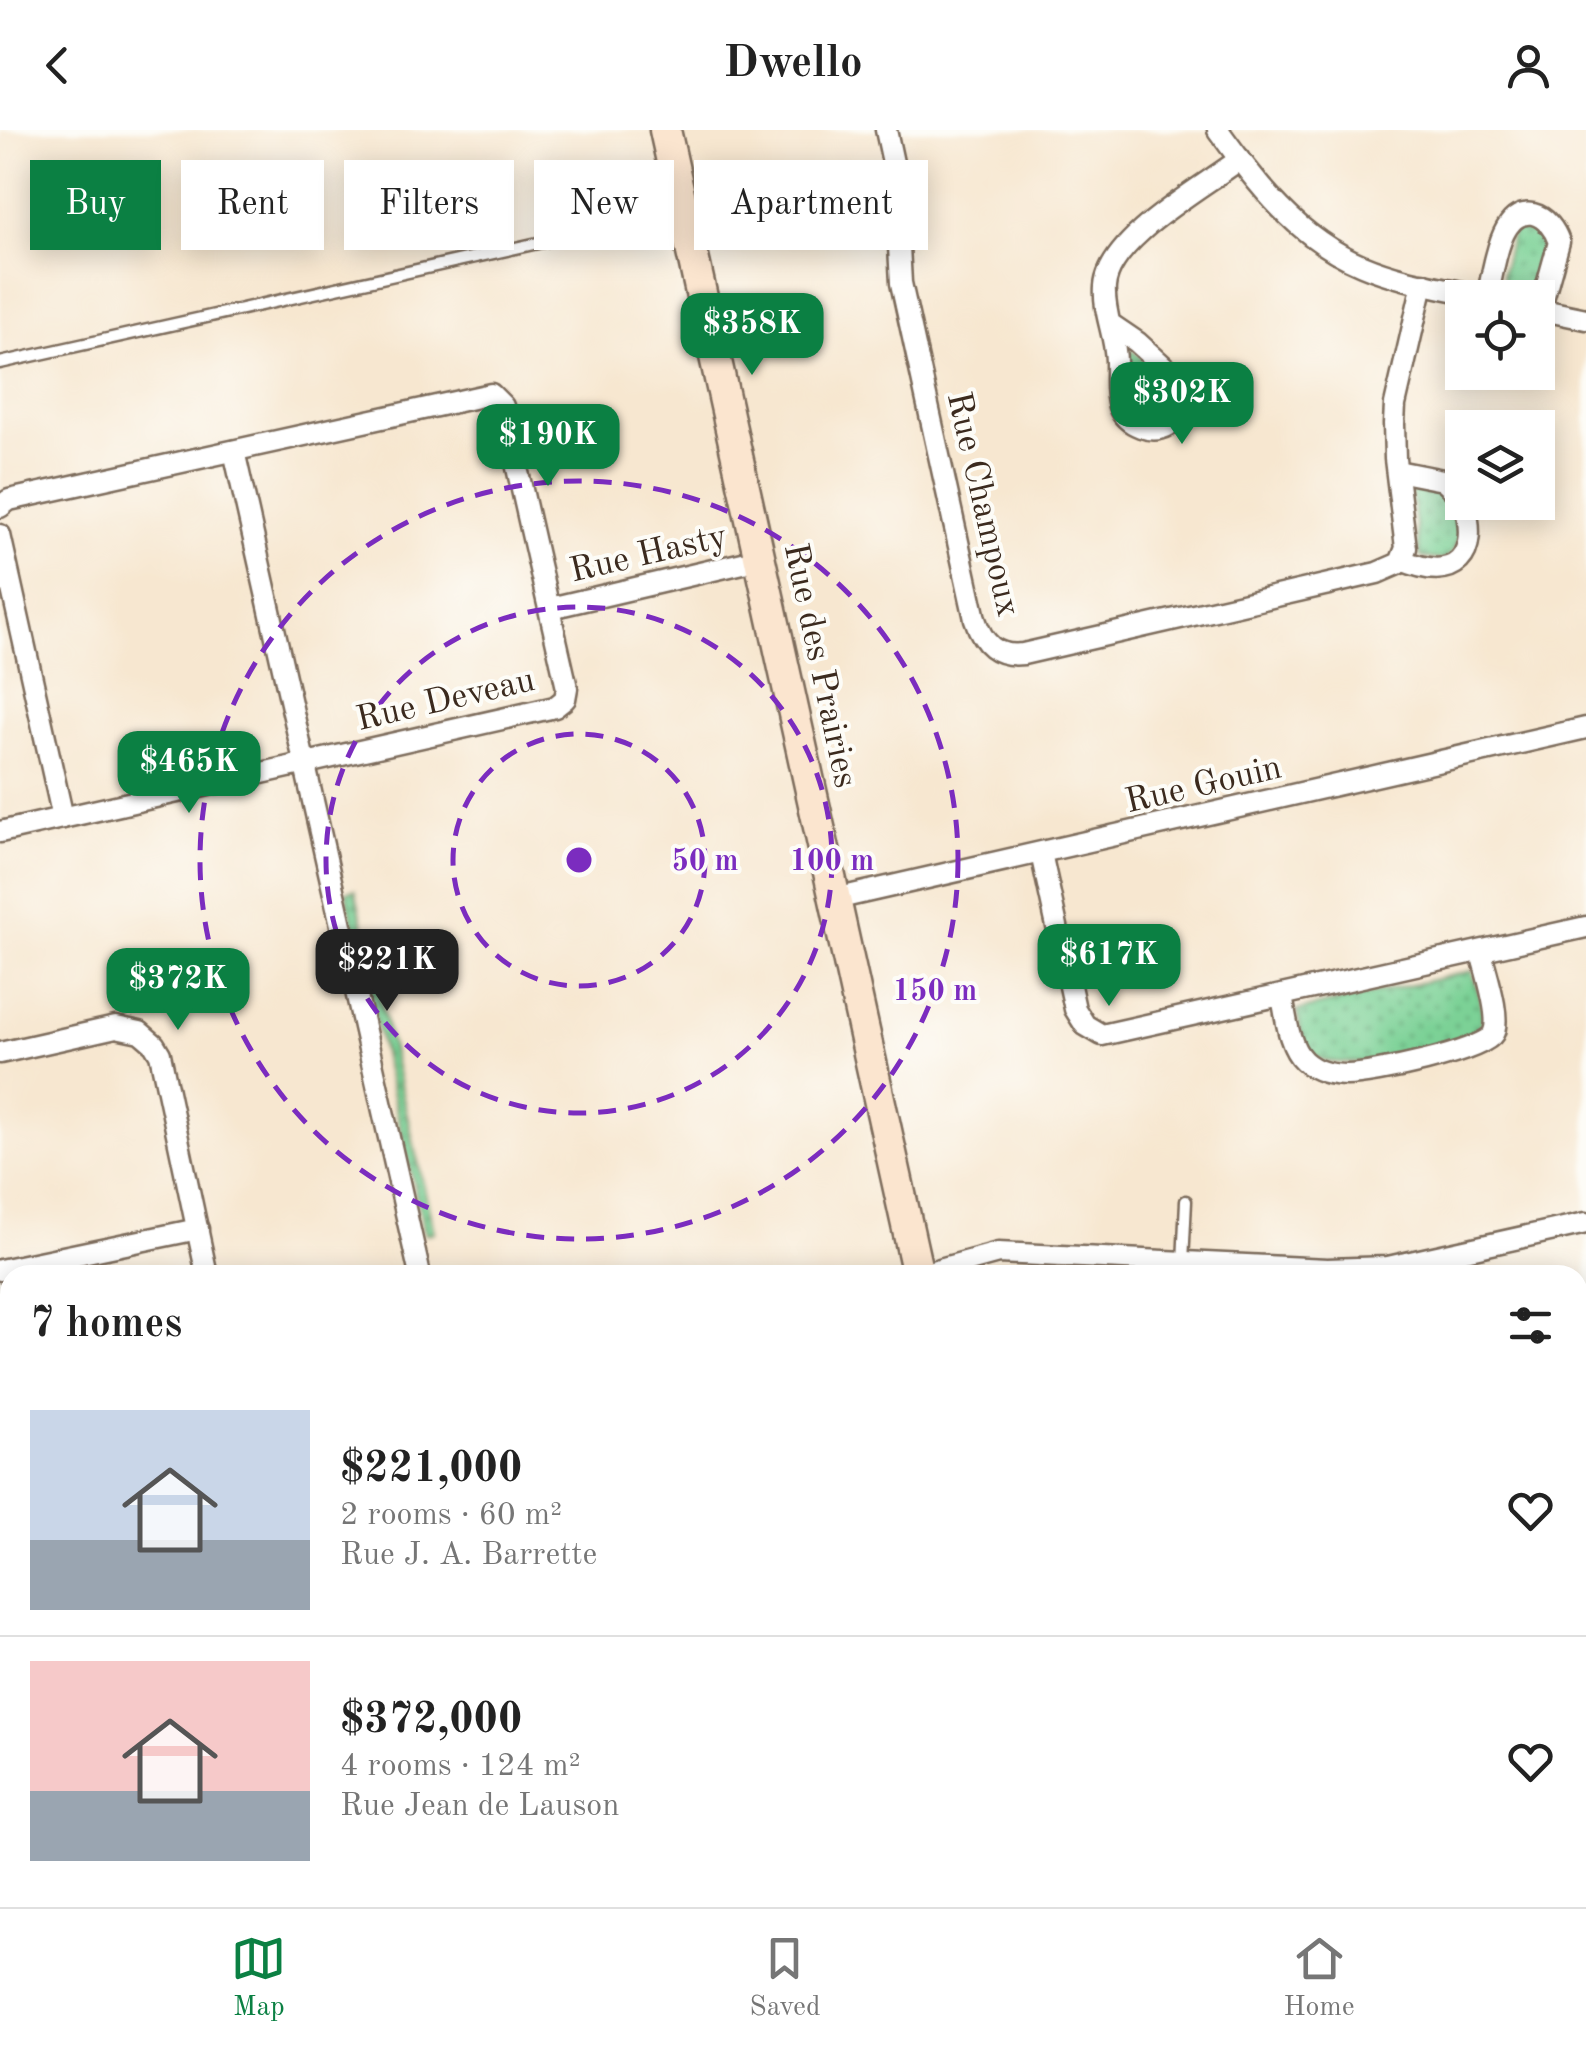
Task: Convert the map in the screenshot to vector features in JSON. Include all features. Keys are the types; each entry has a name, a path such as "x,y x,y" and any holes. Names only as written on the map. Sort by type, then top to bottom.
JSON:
{"main road":[{"name":"Rue des Prairies","path":"665,130 916,1265"}],"street":[{"name":"Rue Champoux","path":"886,130 894,172 900,283 975,619 980,635 991,648 1006,654 1023,654 1377,573 1394,568 1402,560 1436,571 1458,562 1466,552 1471,533 1468,520"},
{"path":"1218,130 1284,213 1323,244 1365,266 1445,288"},
{"path":"1112,325 1184,384 1185,405 1174,422 1154,430 1144,428 1119,409 1112,325 1104,285 1111,263 1128,242 1240,159"},
{"path":"1492,280 1505,228 1518,216 1535,215 1551,226 1559,242 1548,280"},
{"path":"1402,560 1406,548 1393,440 1396,405 1423,283"},
{"path":"1555,312 1586,319"},
{"name":"Rue Deveau","path":"0,507 9,500 485,394 496,396 503,406 567,688 560,704 0,832"},
{"path":"234,451 418,1265"},
{"name":"Rue Champoux","path":"1396,470 1445,481"},
{"path":"0,535 63,818"},
{"name":"Rue Hasty","path":"550,608 760,560"},
{"name":"Rue Gouin","path":"835,899 1586,728"},
{"path":"1041,853 1075,1009 1085,1025 1096,1033 1118,1033 1586,928"},
{"path":"1282,996 1293,1044 1304,1062 1333,1074 1366,1074 1471,1050 1490,1039 1496,1021 1481,952"},
{"path":"0,1053 110,1028 129,1028 150,1040 160,1054 206,1265"},
{"path":"1397,1265 1586,1223"},
{"path":"24,1265 198,1229"},
{"path":"996,1265 998,1253"},
{"path":"954,1265 998,1253 1145,1265"}],"lane":[{"path":"0,363 682,211"},
{"path":"1182,1265 1186,1200"}],"green space":[{"path":"1525,223 1542,230 1548,244 1537,280 1504,280 1512,233"},
{"path":"1130,349 1169,380 1176,392 1171,413 1150,420 1132,409 1125,384 1125,353"},
{"path":"1417,484 1441,491 1445,494 1445,520 1460,520 1456,545 1444,560 1420,555 1411,490"},
{"path":"355,890 434,1232 425,1234 346,892"},
{"path":"1472,971 1482,1014 1474,1036 1361,1062 1319,1059 1305,1045 1297,1011"}]}
